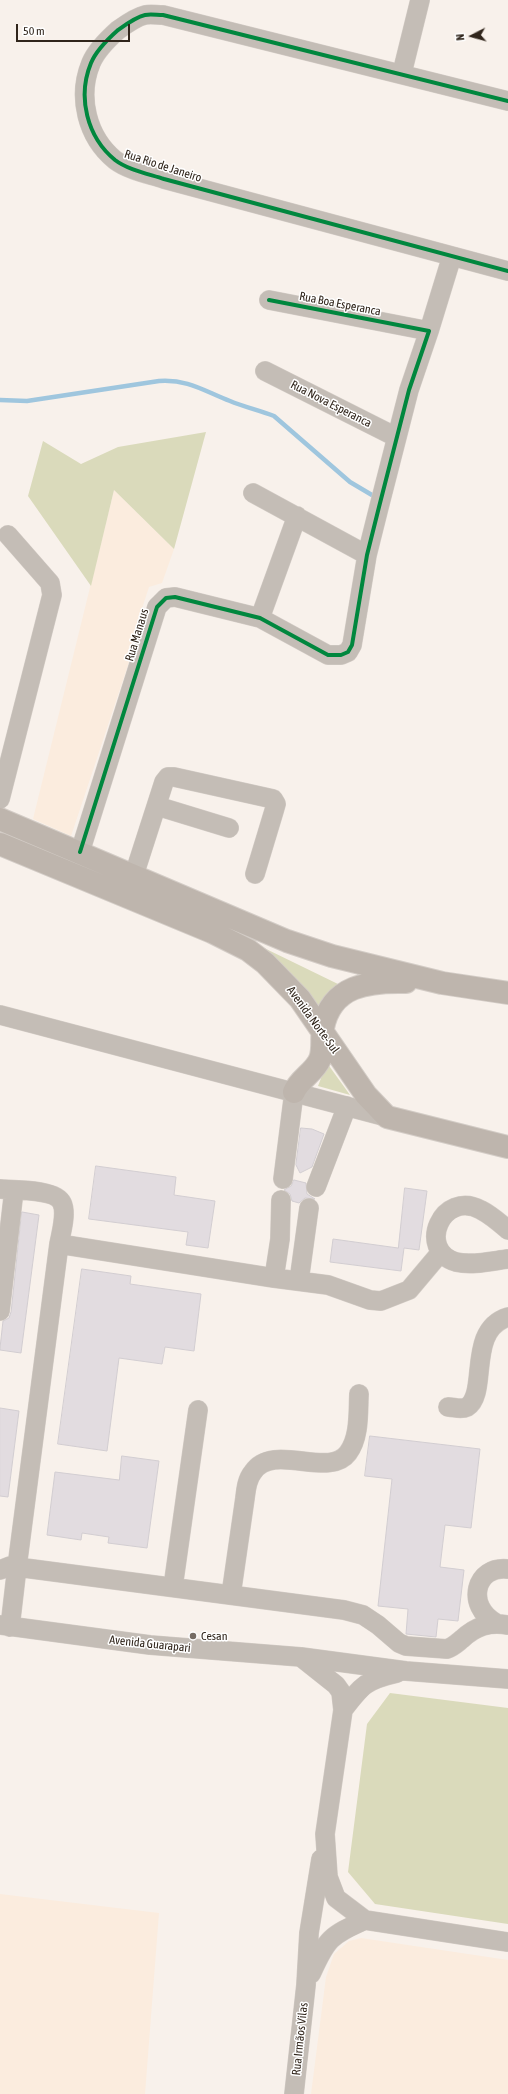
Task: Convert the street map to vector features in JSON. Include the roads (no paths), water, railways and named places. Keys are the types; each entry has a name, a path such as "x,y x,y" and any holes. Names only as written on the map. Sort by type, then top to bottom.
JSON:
{"main road":[{"path":"0,819 287,941 332,956 442,983 508,993"},
{"name":"Avenida Norte-Sul","path":"0,844 212,932 248,950 265,963 285,982 322,1030 366,1095 387,1117"},
{"path":"294,1092 296,1087 312,1071 320,1058 322,1030 327,1014 336,1000 352,988 388,982 442,983"},
{"path":"387,1117 508,1147"}],"street":[{"path":"402,73 420,0"},
{"name":"Rua Rio de Janeiro","path":"508,101 402,73 163,15 144,15 126,25 110,38 91,63 86,87 85,111 91,130 102,146 116,161 136,170 171,181 508,271"},
{"path":"253,493 367,555 409,390 452,256"},
{"name":"Rua Boa Esperanca","path":"269,300 429,331"},
{"name":"Rua Nova Esperanca","path":"265,371 396,437"},
{"path":"260,618 297,516"},
{"path":"0,799 52,595 50,583 8,535"},
{"name":"Rua Manaus","path":"80,852 157,607 166,598 175,597 260,618 328,655 341,655 348,652 352,645 367,555"},
{"path":"134,875 164,782 168,777 174,777 273,799 276,804 255,874"},
{"path":"157,806 229,828"},
{"path":"0,1015 387,1117"},
{"path":"283,1179 294,1092"},
{"path":"316,1187 347,1106"},
{"path":"0,1311 7,1190 48,1193 57,1197 63,1204 64,1213 9,1568 5,1626"},
{"path":"274,1278 280,1239 281,1200"},
{"path":"508,1230 481,1209 458,1206 446,1213 438,1224 436,1234 437,1244 441,1252 448,1259 463,1264 508,1259"},
{"path":"299,1281 309,1208"},
{"path":"59,1244 274,1278 328,1285 370,1300 381,1301 408,1290 441,1252"},
{"path":"448,1407 460,1408 470,1404 475,1393 487,1333 492,1324 508,1317"},
{"path":"231,1595 247,1484 254,1470 268,1462 279,1460 318,1463 340,1460 348,1454 353,1443 356,1431 359,1394"},
{"path":"173,1587 198,1410"},
{"path":"9,1568 173,1587 352,1612 363,1615 378,1625 399,1643 406,1646 446,1649 452,1647 479,1626 502,1624"},
{"path":"502,1624 487,1618 481,1611 477,1602 477,1592 480,1583 486,1575 494,1570 508,1570"},
{"name":"Avenida Guarapari","path":"5,1626 150,1645 301,1657 406,1671 508,1679"},
{"path":"301,1657 336,1685 341,1692 343,1710 325,1834 328,1877 336,1898 348,1909 365,1920 508,1942"},
{"path":"343,1710 359,1689 367,1682 406,1671"},
{"name":"Rua Irmãos Vilas","path":"294,2094 306,1985 309,1933 325,1834"},
{"path":"306,1985 327,1943 335,1934 365,1920"}],"waterway":[{"path":"0,400 27,401 159,381 187,384 235,403 274,416 350,482 377,498"}],"place":[{"name":"Cesan","path":"193,1636"}]}
